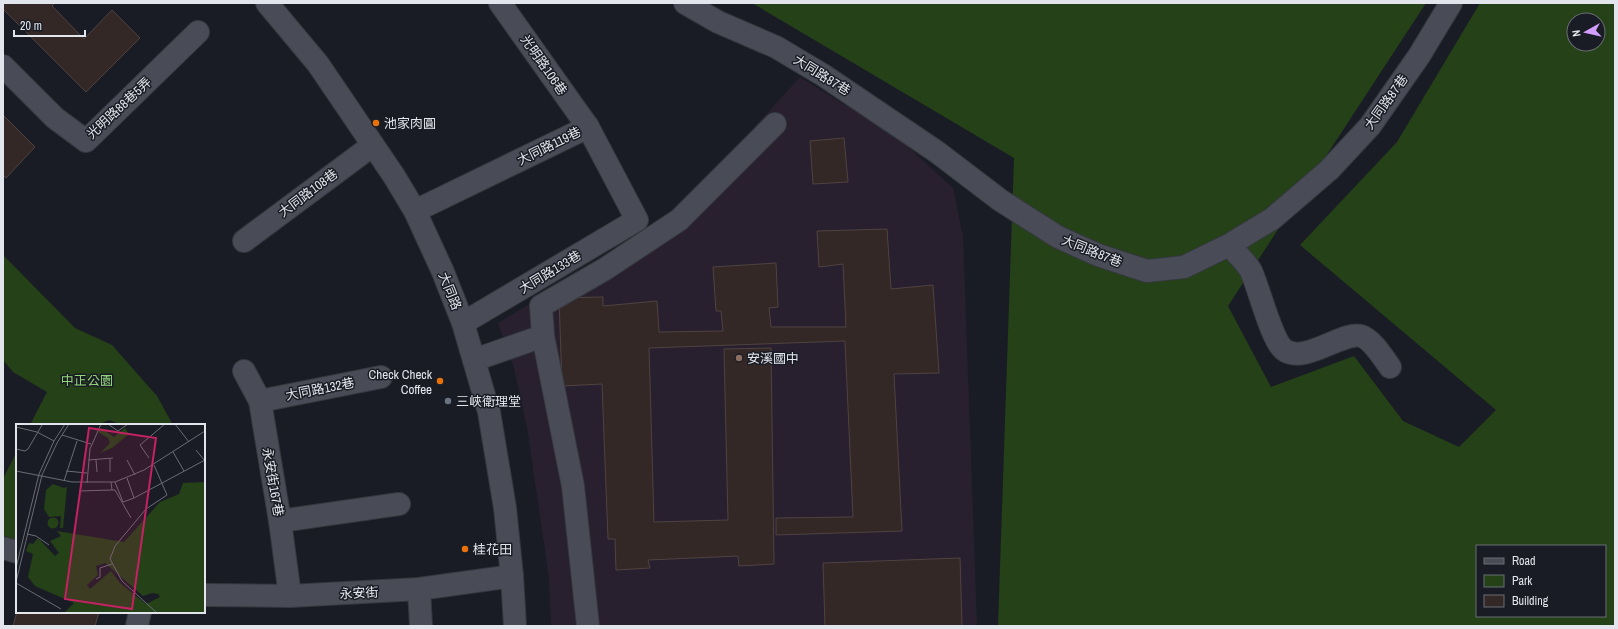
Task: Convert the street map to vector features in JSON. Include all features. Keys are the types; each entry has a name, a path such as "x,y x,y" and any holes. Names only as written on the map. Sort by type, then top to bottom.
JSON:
{"street":[{"name":"大同路","path":"267,3 318,64 394,176 415,211 443,272 463,323 489,412 505,508 512,576 515,626"},
{"name":"光明路106巷","path":"500,3 588,127"},
{"name":"大同路87巷","path":"685,3 718,22 776,47 823,75 937,152 1000,200 1058,237 1098,255 1147,271 1184,267 1229,245 1272,219 1329,170 1370,126 1419,56 1451,3"},
{"name":"光明路88巷5弄","path":"3,66 55,118 86,141 198,32"},
{"path":"588,626 573,486 543,336 541,306 605,269 679,220 775,124"},
{"name":"大同路119巷","path":"415,211 588,127 637,220"},
{"name":"大同路108巷","path":"244,241 373,145"},
{"name":"大同路133巷","path":"463,323 637,220"},
{"path":"1229,245 1250,269 1275,337 1283,349 1294,354 1312,351 1350,337 1361,336 1372,343 1390,367"},
{"path":"474,360 543,336"},
{"name":"永安街167巷","path":"244,371 260,401 280,521 290,596"},
{"name":"大同路132巷","path":"260,401 381,377"},
{"path":"280,521 399,504"},
{"name":"永安街","path":"205,595 290,596 419,589 512,576"},
{"path":"419,589 421,626"},
{"path":"137,626 140,613"}],"shaded area":[{"name":"安溪國中","path":"800,77 843,104 884,125 953,188 963,237 977,626 551,626 549,578 527,427 514,368 498,323 674,216"}],"green space":[{"path":"752,3 1426,3 1228,306 1271,387 1354,356 1403,421 1459,447 1496,410 1300,245 1397,142 1480,3 1615,3 1615,626 998,626 1014,158"},
{"name":"中正公園","path":"3,255 75,328 112,345 157,396 172,424 119,424 109,420 99,424 31,424 47,392 13,372 3,360"},
{"path":"16,453 16,541 3,535 3,479"}],"building":[{"path":"4,3 55,3 52,6 84,39 112,10 140,38 86,92 3,9"},
{"path":"3,115 35,147 6,178 3,175"},
{"path":"844,138 848,182 813,184 810,141"},
{"path":"887,229 891,289 933,285 939,373 894,374 902,531 776,535 776,518 853,517 845,341 649,348 654,522 728,520 724,349 771,348 774,564 739,566 738,556 648,560 650,568 616,570 615,539 608,539 602,384 562,386 559,298 603,297 603,306 657,301 659,332 723,331 721,311 716,311 713,267 776,263 778,307 769,308 771,327 846,327 843,264 819,267 817,231"},
{"path":"960,558 962,626 825,626 823,563"},
{"path":"17,613 99,613 95,626 13,626"}],"place":[{"name":"池家肉圓","path":"376,123"},
{"name":"安溪國中","path":"739,358"},
{"name":"Check Check Coffee","path":"440,381"},
{"name":"三峽衛理堂","path":"448,401"},
{"name":"桂花田","path":"465,549"}]}
